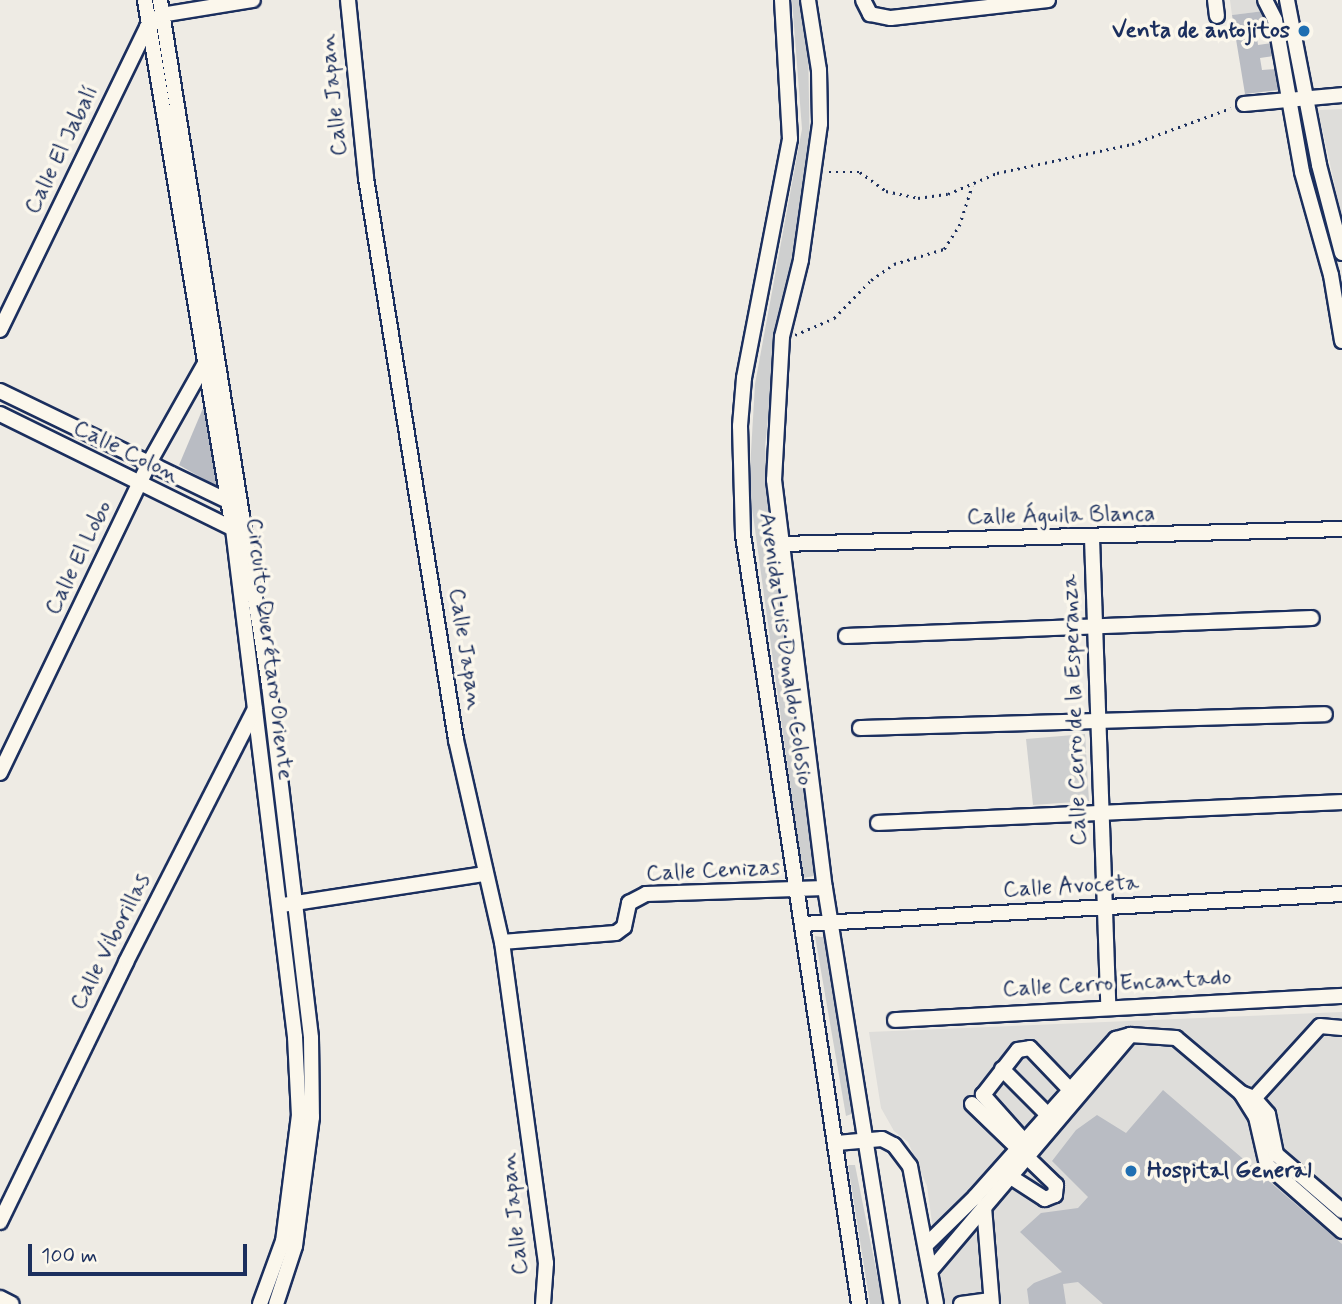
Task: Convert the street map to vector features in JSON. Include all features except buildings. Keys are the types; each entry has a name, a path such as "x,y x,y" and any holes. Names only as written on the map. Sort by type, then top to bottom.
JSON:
{"street":[{"name":"Circuito Querétaro Oriente","path":"145,0 147,27 204,365 269,685 284,905"},
{"name":"Circuito Querétaro Oriente","path":"160,0 234,504"},
{"path":"147,27 161,15 253,0"},
{"name":"Calle Japan","path":"348,0 368,192 456,740 502,942 546,1263 543,1304"},
{"name":"Avenida Luis Donaldo Colosio","path":"782,0 790,139 744,378 740,426 743,535 837,1143 859,1304"},
{"name":"Avenida Luis Donaldo Colosio","path":"808,0 819,70 816,172 782,337 774,428 781,544 825,888 892,1304"},
{"path":"863,0 870,14 878,18 1048,0"},
{"path":"1215,0 1217,16"},
{"path":"1265,0 1275,20 1288,99 1342,341"},
{"path":"1287,0 1342,253"},
{"name":"Calle El Jabalí","path":"0,330 147,27"},
{"path":"1244,104 1342,95"},
{"path":"1320,238 1337,234"},
{"name":"Calle El Lobo","path":"0,773 149,463 204,365"},
{"name":"Calle Colon","path":"0,391 234,504"},
{"name":"Calle Colon","path":"0,414 140,485 239,531"},
{"name":"Calle Águila Blanca","path":"781,544 1092,538 1342,529"},
{"name":"Circuito Querétaro Oriente","path":"239,531 255,710 284,905 310,1038 295,1246 276,1304"},
{"name":"Calle Cerro de la Esperanza","path":"1092,538 1108,1006"},
{"path":"846,636 1095,629 1312,618"},
{"name":"Calle Viborillas","path":"0,1222 125,962 269,685"},
{"path":"860,728 1098,718 1325,714"},
{"path":"878,823 1342,802"},
{"path":"284,905 467,879 485,874"},
{"name":"Calle Cenizas","path":"502,942 616,933 624,927 629,902 646,894 825,888"},
{"name":"Calle Avoceta","path":"802,924 1342,894"},
{"name":"Calle Cerro Encantado","path":"895,1020 1108,1006 1342,996"},
{"path":"1247,1099 1320,1026 1342,1028"},
{"path":"931,1270 1011,1177 1023,1148 1048,1115 1126,1046 1130,1035 1176,1038 1268,1114 1276,1154 1342,1211"},
{"path":"1011,1177 1045,1199 1055,1195 1056,1185 1023,1148 983,1095 1002,1069 1018,1050 1030,1048 1073,1093"},
{"path":"1002,1069 1048,1115"},
{"path":"926,1245 1023,1148 1073,1093"},
{"path":"1247,1099 1256,1117 1267,1165 1342,1231"},
{"path":"972,1104 1023,1148"},
{"name":"Circuito Querétaro Oriente","path":"260,1304 283,1241 305,1116"},
{"path":"837,1143 882,1139 894,1145 910,1166 936,1304"},
{"path":"961,1304 992,1302 984,1207"},
{"path":"0,1298 12,1304"}],"path":[{"path":"816,172 860,172 886,191 918,198 973,184 998,173 1132,144 1244,104"},
{"path":"782,337 805,334 834,318 871,280 894,264 944,249 959,226 973,184"}],"shaded area":[{"path":"792,0 802,0 808,43 810,159 807,193 777,330 765,447 772,543 819,875 803,878 749,486 755,384 802,129"},
{"path":"1230,0 1257,0 1264,11 1232,15"},
{"path":"1342,109 1342,218 1318,110"},
{"path":"1085,734 1089,801 1033,805 1026,739"},
{"path":"815,936 829,938 854,1113 846,1116"},
{"name":"Hospital General","path":"1342,1012 1342,1304 943,1304 927,1186 908,1142 894,1131 881,1108 869,1032"},
{"path":"848,1165 855,1165 883,1304 870,1304"}],"place":[{"name":"Venta de antojitos","path":"1304,31"},
{"name":"Hospital General","path":"1131,1171"}]}
